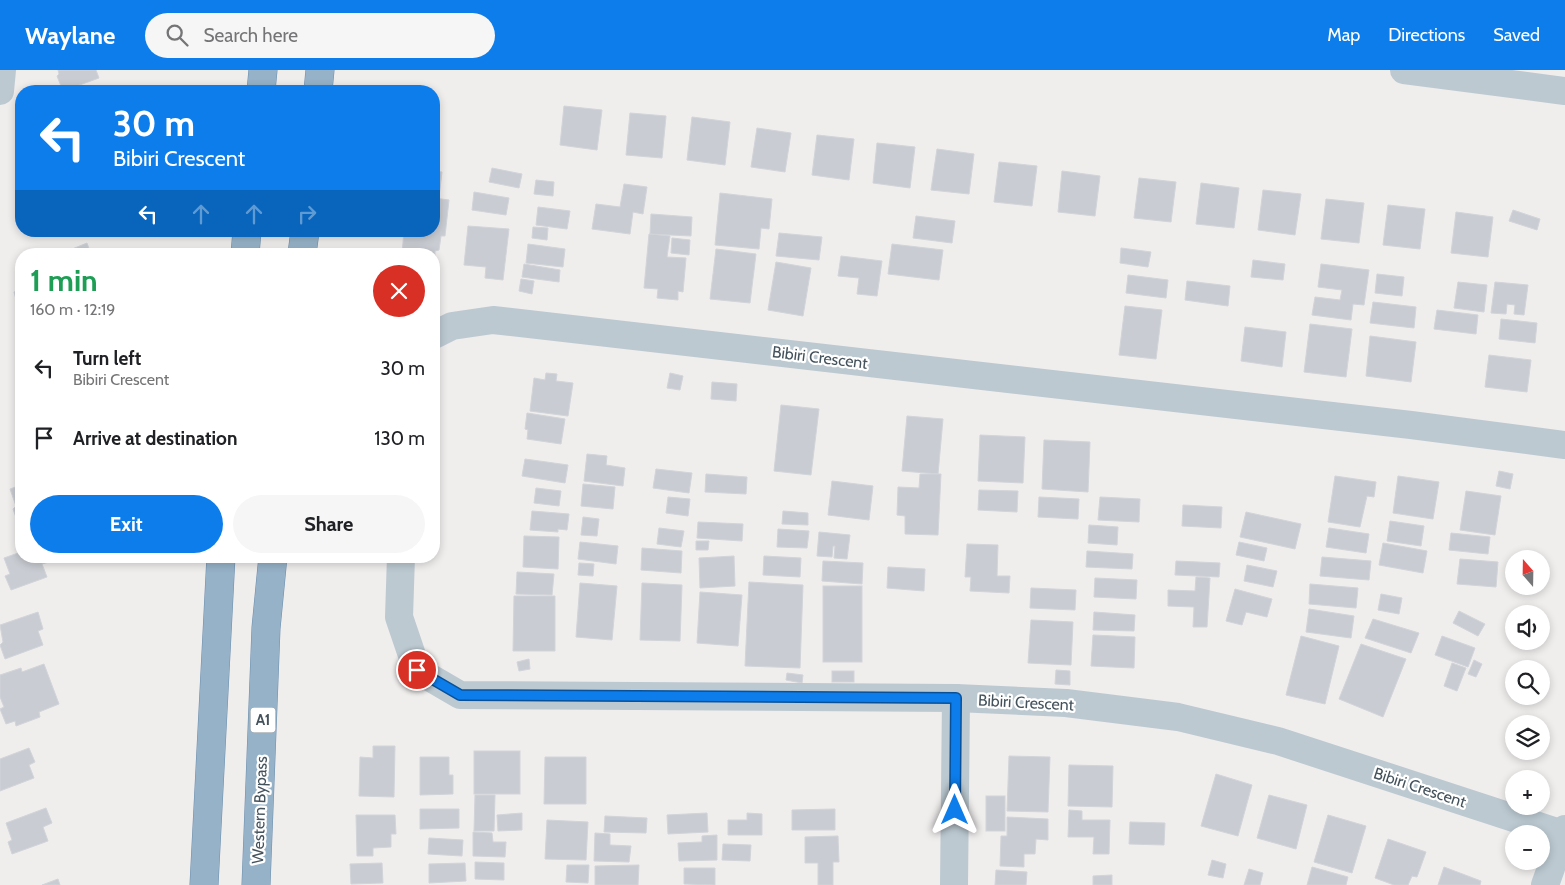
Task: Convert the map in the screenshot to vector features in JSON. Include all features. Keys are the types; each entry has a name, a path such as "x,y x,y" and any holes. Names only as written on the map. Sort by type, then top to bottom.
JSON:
{"highway":[{"path":"262,85 263,70"},
{"path":"319,85 320,70"},
{"path":"204,885 221,563"},
{"name":"Western Bypass","path":"256,885 266,628 272,563"}],"street":[{"path":"0,90 2,70"},
{"path":"1404,70 1565,91"},
{"name":"Bibiri Crescent","path":"440,332 452,326 493,320 1411,425 1565,445"},
{"name":"Bibiri Crescent","path":"401,563 399,618 417,670 460,695 956,698 1066,703 1178,717 1278,741 1564,831"},
{"path":"954,885 956,698"},
{"path":"1545,885 1564,831"}],"building":[{"path":"58,70 96,70 99,78 80,85 61,85 57,76 59,74"},
{"path":"564,106 602,110 597,150 560,145"},
{"path":"630,113 666,116 662,158 626,155"},
{"path":"692,117 730,122 725,165 687,160"},
{"path":"757,128 791,133 785,172 751,167"},
{"path":"817,135 854,139 849,180 812,175"},
{"path":"877,143 915,147 910,188 873,183"},
{"path":"937,149 974,154 969,194 931,190"},
{"path":"999,162 1037,166 1032,206 994,202"},
{"path":"492,168 522,174 519,188 489,182"},
{"path":"1062,171 1100,176 1095,216 1058,212"},
{"path":"440,172 442,172 440,189"},
{"path":"1139,178 1176,182 1171,222 1134,218"},
{"path":"536,180 554,182 553,196 534,194"},
{"path":"1201,183 1239,188 1234,228 1196,224"},
{"path":"624,184 647,187 643,214 633,212 630,234 592,229 596,204 620,207"},
{"path":"1263,190 1301,194 1295,235 1258,230"},
{"path":"474,192 509,198 506,215 472,210"},
{"path":"720,193 772,199 769,229 761,228 759,249 715,245"},
{"path":"440,199 449,200 445,236 441,236 439,248 403,248 403,237 440,237"},
{"path":"1326,199 1364,203 1359,243 1321,239"},
{"path":"1388,205 1425,209 1420,249 1383,245"},
{"path":"538,207 570,211 567,229 536,225"},
{"path":"1513,210 1540,219 1537,230 1509,221"},
{"path":"1456,212 1493,217 1488,257 1451,253"},
{"path":"651,214 692,217 691,236 650,234"},
{"path":"916,216 955,221 952,243 913,238"},
{"path":"468,226 509,229 503,280 485,278 486,267 464,265"},
{"path":"533,227 548,228 547,240 532,238"},
{"path":"779,233 822,237 819,260 776,256"},
{"path":"649,234 670,236 667,257 686,258 683,292 678,291 678,300 657,298 658,289 644,288"},
{"path":"672,238 690,240 689,255 671,253"},
{"path":"87,243 89,248 75,248"},
{"path":"528,244 565,249 563,267 526,263"},
{"path":"892,244 943,250 939,280 888,274"},
{"path":"1121,248 1151,252 1148,267 1120,263"},
{"path":"716,249 756,254 750,303 710,299"},
{"path":"841,256 882,261 877,296 857,294 859,278 838,276"},
{"path":"1253,260 1285,264 1283,280 1251,277"},
{"path":"776,262 811,268 803,316 768,310"},
{"path":"524,264 560,270 559,282 522,277"},
{"path":"1321,264 1369,270 1364,305 1353,304 1351,320 1312,315 1315,297 1340,300 1342,290 1318,287"},
{"path":"1377,274 1404,277 1402,296 1375,293"},
{"path":"1128,275 1168,280 1166,298 1126,293"},
{"path":"521,279 534,281 532,294 519,291"},
{"path":"1187,281 1230,286 1228,306 1185,300"},
{"path":"1458,282 1487,285 1484,312 1454,308"},
{"path":"1495,282 1528,285 1524,315 1514,314 1515,305 1507,304 1506,314 1491,313"},
{"path":"1373,302 1416,307 1414,328 1370,323"},
{"path":"1125,306 1162,310 1156,359 1119,355"},
{"path":"1437,310 1478,315 1476,334 1434,329"},
{"path":"1501,319 1537,323 1535,343 1499,339"},
{"path":"1310,324 1352,329 1346,377 1304,372"},
{"path":"1245,327 1286,332 1282,367 1241,361"},
{"path":"1370,336 1416,342 1411,382 1366,376"},
{"path":"1489,355 1531,360 1527,392 1485,387"},
{"path":"546,373 557,374 556,381 573,383 568,416 530,411 534,378 545,380"},
{"path":"670,373 683,376 680,390 667,388"},
{"path":"712,382 737,384 736,401 711,399"},
{"path":"781,405 819,409 811,475 774,471"},
{"path":"527,413 565,419 561,444 527,439 528,430 525,429"},
{"path":"907,416 943,419 938,474 902,471"},
{"path":"980,435 1025,437 1023,483 978,481"},
{"path":"1044,440 1090,442 1088,492 1042,489"},
{"path":"587,454 607,456 606,465 625,468 623,486 584,481"},
{"path":"525,459 568,465 565,483 522,476"},
{"path":"656,469 692,473 689,493 653,488"},
{"path":"1499,471 1513,474 1510,489 1496,486"},
{"path":"706,474 747,477 746,494 705,492"},
{"path":"920,474 941,474 938,535 905,534 905,516 897,515 898,487 919,488"},
{"path":"1335,476 1376,482 1374,497 1367,496 1360,527 1328,522"},
{"path":"1398,476 1439,482 1433,519 1393,513"},
{"path":"832,481 873,486 869,520 828,515"},
{"path":"583,484 615,487 613,509 581,506"},
{"path":"15,487 15,503 10,489"},
{"path":"536,488 561,491 559,506 534,503"},
{"path":"979,490 1018,491 1017,512 978,510"},
{"path":"1466,491 1501,496 1495,535 1460,530"},
{"path":"668,497 690,499 688,516 666,513"},
{"path":"1039,497 1079,499 1078,519 1038,517"},
{"path":"1100,497 1140,499 1139,522 1098,520"},
{"path":"1183,505 1222,507 1221,528 1182,526"},
{"path":"532,511 569,514 567,530 558,529 558,532 530,530"},
{"path":"783,511 808,513 808,525 782,524"},
{"path":"1246,512 1301,524 1295,549 1240,537"},
{"path":"583,517 599,519 597,536 581,535"},
{"path":"1390,521 1424,526 1421,546 1387,541"},
{"path":"698,522 743,524 742,541 697,538"},
{"path":"1089,525 1118,527 1117,545 1088,543"},
{"path":"659,528 684,531 681,547 657,544"},
{"path":"1329,528 1369,534 1366,553 1326,547"},
{"path":"778,529 809,531 807,548 777,547"},
{"path":"819,532 850,535 847,559 834,558 835,546 833,546 832,557 817,556"},
{"path":"1451,533 1490,537 1488,554 1449,550"},
{"path":"524,536 559,537 558,569 523,567"},
{"path":"696,541 709,541 708,550 696,550"},
{"path":"580,542 618,546 616,564 578,559"},
{"path":"1239,542 1267,548 1264,561 1236,555"},
{"path":"1383,543 1427,551 1423,573 1379,565"},
{"path":"967,544 998,545 997,576 1010,576 1009,593 970,591 971,577 965,577"},
{"path":"642,548 682,551 681,573 641,570"},
{"path":"1087,551 1133,554 1132,569 1086,567"},
{"path":"15,554 15,563 45,563 42,564 47,577 11,590 5,576 10,574 4,558"},
{"path":"734,556 735,586 700,588 699,558"},
{"path":"764,556 801,558 800,577 763,575"},
{"path":"1322,557 1371,561 1369,580 1320,576"},
{"path":"1460,559 1498,562 1496,587 1457,584"},
{"path":"823,561 863,563 862,584 822,581"},
{"path":"1176,561 1220,563 1219,577 1175,575"},
{"path":"579,563 594,564 593,576 578,575"},
{"path":"1247,565 1277,571 1273,587 1244,581"},
{"path":"888,567 925,569 924,591 887,588"},
{"path":"517,572 554,574 552,595 516,594"},
{"path":"1196,577 1210,578 1207,627 1193,627 1194,607 1168,606 1168,590 1195,591"},
{"path":"1095,578 1137,580 1136,599 1094,597"},
{"path":"749,582 803,585 800,668 745,666"},
{"path":"580,583 617,586 612,640 576,637"},
{"path":"642,583 682,585 680,641 640,640"},
{"path":"1310,584 1358,588 1356,608 1309,604"},
{"path":"823,586 862,586 862,662 823,662"},
{"path":"1031,588 1076,590 1075,610 1030,608"},
{"path":"1235,589 1272,599 1267,617 1246,612 1242,625 1226,621"},
{"path":"700,592 742,595 738,646 697,643"},
{"path":"1381,594 1402,598 1399,614 1378,610"},
{"path":"514,596 555,596 555,651 513,651"},
{"path":"1309,609 1354,616 1351,638 1306,632"},
{"path":"1459,611 1485,624 1478,636 1453,623"},
{"path":"38,612 43,629 38,631 43,645 5,659 0,645 3,642 0,625"},
{"path":"1094,612 1135,615 1134,631 1093,630"},
{"path":"1373,619 1419,633 1411,653 1365,638"},
{"path":"1031,620 1073,622 1071,665 1028,663"},
{"path":"1093,635 1135,637 1134,668 1091,666"},
{"path":"1301,636 1339,646 1325,704 1286,695"},
{"path":"1442,636 1475,648 1468,667 1435,655"},
{"path":"1361,644 1406,659 1383,717 1339,699"},
{"path":"529,659 530,669 519,671 517,662"},
{"path":"1474,660 1482,664 1476,677 1468,674"},
{"path":"1452,663 1466,668 1457,691 1444,686"},
{"path":"44,664 59,704 39,712 40,717 16,726 15,721 6,724 0,709 4,707 0,697 0,675 21,668 22,672"},
{"path":"1056,670 1070,671 1070,685 1055,684"},
{"path":"832,671 854,671 854,682 832,682"},
{"path":"787,673 803,675 802,683 786,680"},
{"path":"373,746 395,746 394,797 359,796 360,757 373,758"},
{"path":"29,748 35,762 29,765 34,778 0,791 0,759"},
{"path":"474,751 520,751 520,794 474,794"},
{"path":"1009,756 1050,757 1048,812 1007,811"},
{"path":"420,757 449,757 449,775 453,775 453,794 420,795"},
{"path":"545,757 586,757 586,804 544,804"},
{"path":"1069,765 1113,766 1112,807 1068,806"},
{"path":"1216,774 1252,785 1238,836 1201,826"},
{"path":"475,795 495,795 494,831 474,831"},
{"path":"1269,795 1307,805 1296,849 1257,838"},
{"path":"986,796 1005,796 1005,831 986,831"},
{"path":"46,808 52,823 43,827 48,841 12,854 8,842 12,840 6,823"},
{"path":"420,809 459,809 459,828 420,829"},
{"path":"835,809 835,830 792,830 792,810"},
{"path":"1069,810 1082,811 1082,820 1110,820 1109,854 1093,854 1094,837 1068,837"},
{"path":"522,813 522,830 498,831 497,815"},
{"path":"707,813 708,832 668,834 667,815"},
{"path":"747,813 762,814 762,835 728,835 728,820 747,820"},
{"path":"356,815 395,815 396,834 391,834 391,847 373,848 373,856 357,856"},
{"path":"1328,815 1366,826 1352,873 1314,862"},
{"path":"605,816 647,818 646,833 604,832"},
{"path":"1007,817 1048,819 1048,840 1036,839 1035,854 1024,854 1024,867 1000,866 1001,836 1007,836"},
{"path":"547,820 588,822 586,860 545,859"},
{"path":"1130,822 1165,823 1164,845 1129,844"},
{"path":"473,832 492,833 493,842 506,842 505,857 473,856"},
{"path":"595,833 610,834 610,845 631,846 629,862 594,861"},
{"path":"717,835 717,860 679,861 678,843 702,842 702,836"},
{"path":"838,836 839,862 833,862 833,885 818,885 818,863 805,863 805,837"},
{"path":"429,838 463,840 462,856 428,854"},
{"path":"1388,839 1426,852 1417,877 1412,876 1408,885 1394,885 1375,878"},
{"path":"723,844 751,845 750,861 722,860"},
{"path":"1212,860 1226,864 1223,878 1208,875"},
{"path":"475,862 504,863 504,880 475,879"},
{"path":"382,863 383,883 351,884 350,864"},
{"path":"465,863 466,881 429,883 429,864"},
{"path":"567,865 589,865 588,883 566,882"},
{"path":"639,865 638,885 595,885 595,866"},
{"path":"1312,867 1348,877 1346,885 1307,885"},
{"path":"1444,867 1481,881 1480,885 1438,885"},
{"path":"684,868 715,868 715,885 684,884"},
{"path":"1249,869 1263,873 1260,885 1244,885"},
{"path":"996,870 1027,872 1026,885 995,885"},
{"path":"1112,875 1112,885 1093,885 1093,876"},
{"path":"58,879 60,885 42,885"}],"route":[{"path":"417,670 460,695 956,698 955,810"}]}
